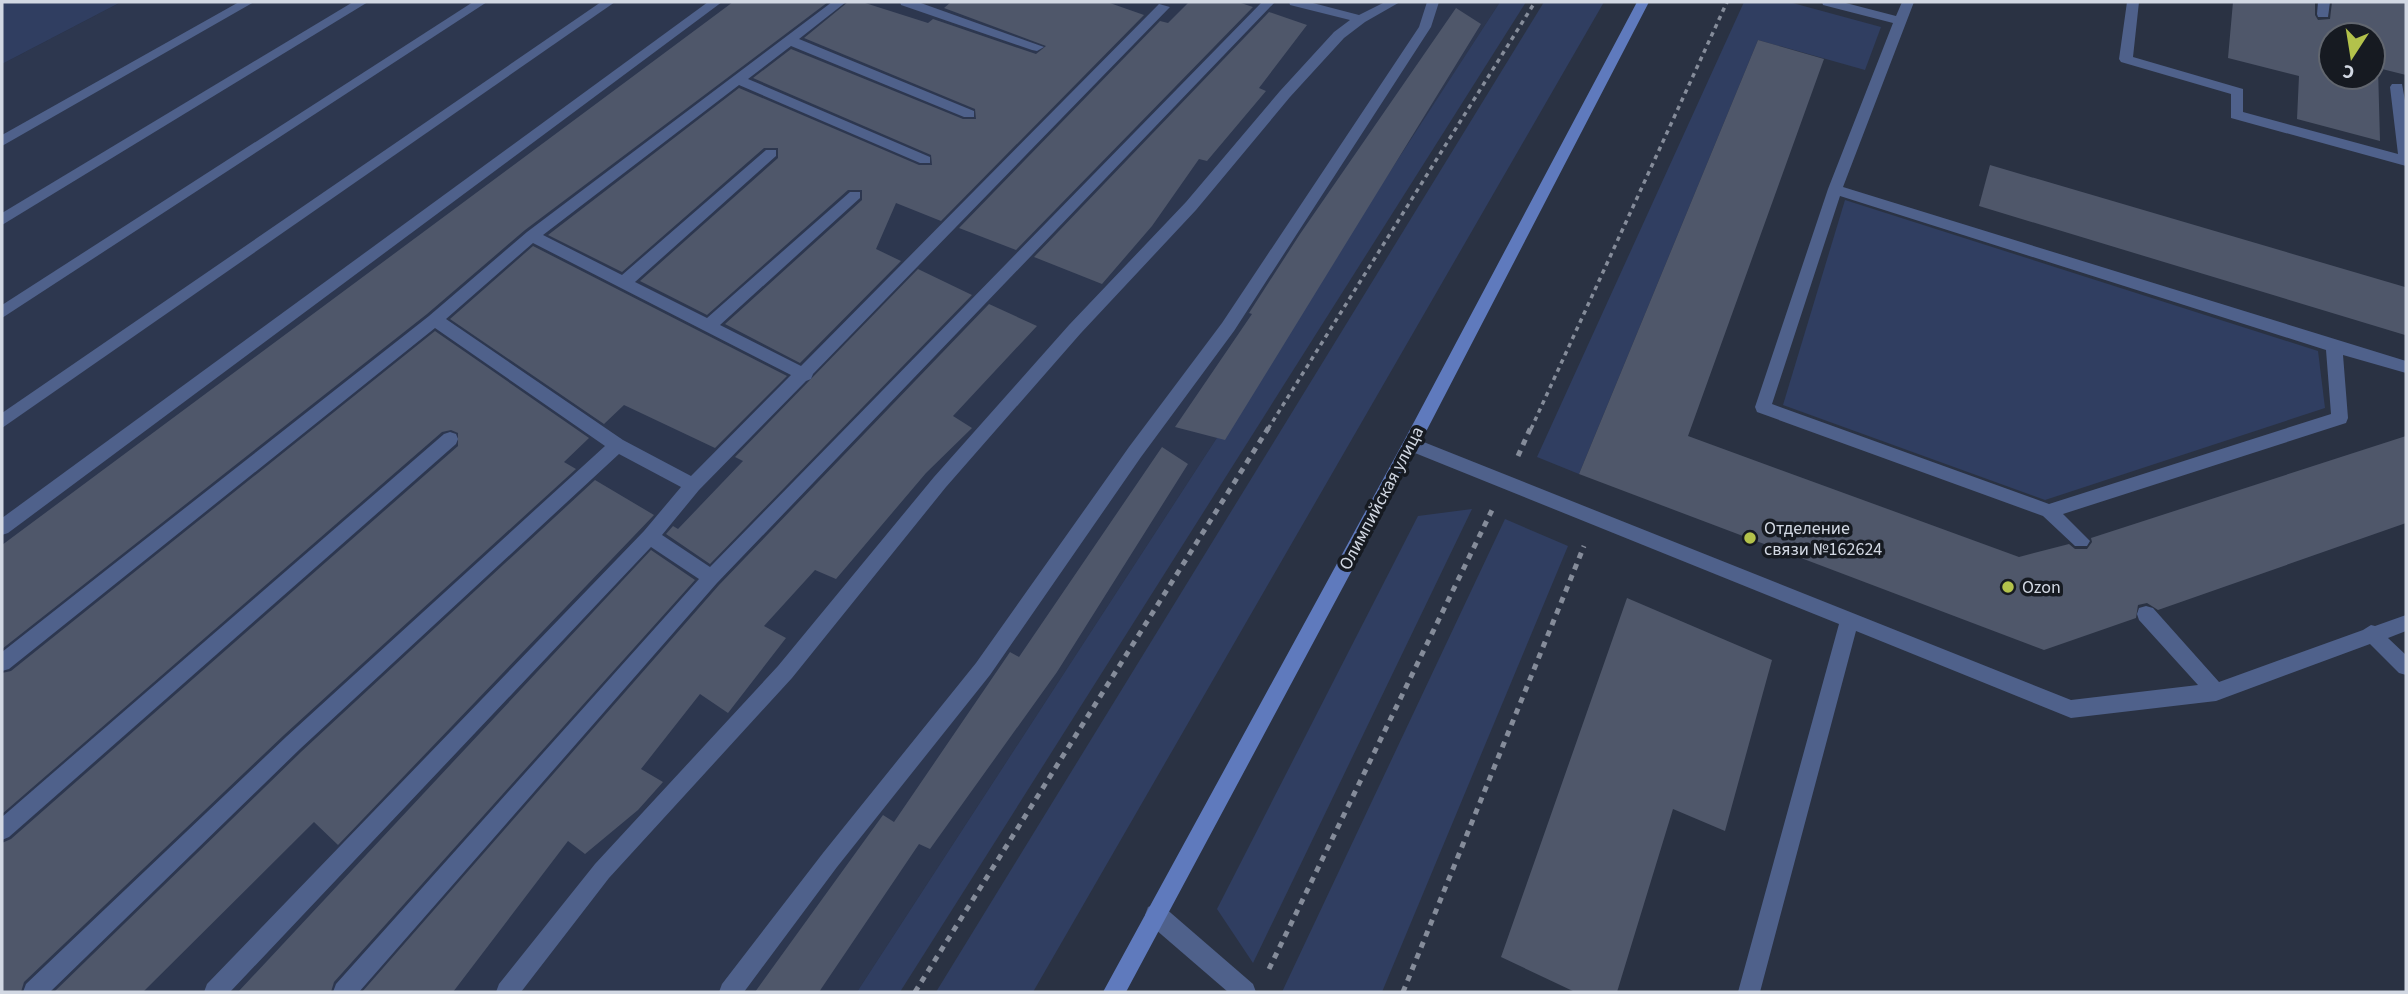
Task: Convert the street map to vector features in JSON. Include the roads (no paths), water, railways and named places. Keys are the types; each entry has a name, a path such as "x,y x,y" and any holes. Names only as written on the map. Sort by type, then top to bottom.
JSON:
{"main road":[{"name":"Олимпийская улица","path":"1114,992 1410,444 1643,2"}],"lane":[{"path":"2,141 248,2"},
{"path":"2,220 362,2"},
{"path":"2,312 481,2"},
{"path":"2,422 609,2"},
{"path":"2,528 716,2"},
{"path":"2,663 435,320 532,236 840,2"},
{"path":"905,2 1037,47"},
{"path":"1146,2 1167,4"},
{"path":"344,992 711,578 1269,2"},
{"path":"1295,2 1360,19"},
{"path":"507,992 602,871 785,672 940,482 1075,329 1191,206 1285,94 1339,35 1360,19 1394,2"},
{"path":"730,992 830,860 983,669 1135,452 1228,327 1425,27 1433,2"},
{"path":"1828,2 1900,21"},
{"path":"1908,2 1835,188 1763,407 2049,511 2081,541"},
{"path":"2133,2 2126,59 2238,92 2236,115 2406,159 2397,88"},
{"path":"215,992 650,536 693,485 805,375 1167,4"},
{"path":"789,40 969,114"},
{"path":"737,79 925,160"},
{"path":"623,283 771,153"},
{"path":"1835,188 2406,367"},
{"path":"708,326 855,195"},
{"path":"532,236 805,375"},
{"path":"435,320 617,445 693,485"},
{"path":"2049,511 2340,418 2334,346"},
{"path":"2,830 450,439"},
{"path":"1410,444 2071,709 2216,692 2406,622"},
{"path":"34,992 293,743 617,445"},
{"path":"650,536 711,578"},
{"path":"2146,614 2216,692"},
{"path":"1749,992 1850,619"},
{"path":"2371,633 2406,667"},
{"path":"1156,915 1245,992"}],"place":[{"name":"Отделение связи №162624","path":"1750,538"},
{"name":"Ozon","path":"2008,587"}]}
